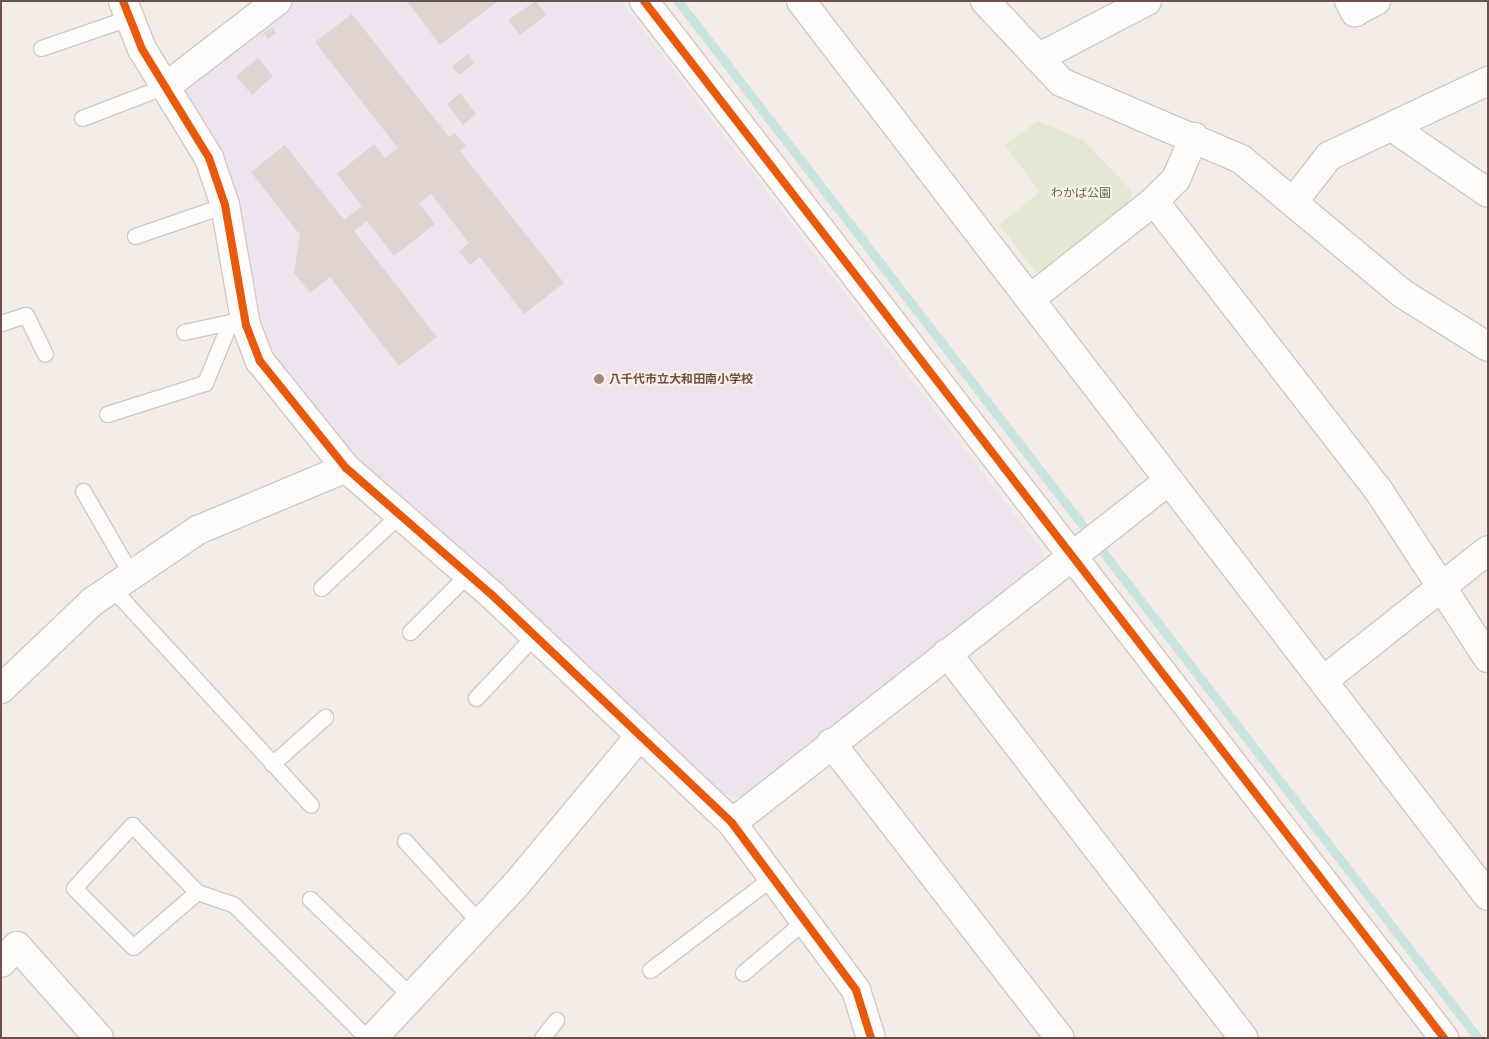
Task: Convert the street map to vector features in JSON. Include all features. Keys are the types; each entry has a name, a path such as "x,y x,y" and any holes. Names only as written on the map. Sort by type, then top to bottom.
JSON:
{"street":[{"path":"644,1 1074,554 1444,1038"},
{"path":"801,1 1030,299 1167,482 1324,680 1488,896"},
{"path":"985,1 1061,82 1194,137 1241,159 1294,201 1403,294 1488,347"},
{"path":"1038,58 1147,1"},
{"path":"1350,1 1355,12 1376,1"},
{"path":"168,86 259,7"},
{"path":"125,10 142,48 168,86 209,158 225,205 238,321 260,361 346,468 400,514 534,636 732,823 773,877 803,922 856,990 871,1038"},
{"path":"1294,201 1329,156 1488,81"},
{"path":"1392,126 1488,192"},
{"path":"1030,299 1154,201 1176,179 1194,137"},
{"path":"1154,201 1377,488 1488,658"},
{"path":"1,689 122,581 198,530 346,468"},
{"path":"732,823 1167,482"},
{"path":"1324,680 1488,550"},
{"path":"947,653 1244,1038"},
{"path":"373,1038 480,923 640,736"},
{"path":"831,744 1060,1038"},
{"path":"1,963 18,946 99,1038"}],"lane":[{"path":"41,48 125,10"},
{"path":"82,118 168,86"},
{"path":"135,236 225,205"},
{"path":"1,323 26,315 45,354"},
{"path":"184,332 238,321"},
{"path":"107,414 204,384 238,321"},
{"path":"83,491 122,581 272,764 311,805"},
{"path":"321,588 400,514"},
{"path":"410,632 467,575"},
{"path":"476,698 534,636"},
{"path":"272,764 325,717"},
{"path":"197,892 132,947 74,888 132,825 197,892 234,905 367,1038"},
{"path":"405,841 480,923"},
{"path":"650,970 773,877"},
{"path":"310,899 412,997"},
{"path":"743,973 803,922"},
{"path":"542,1038 556,1020"}],"shaded area":[{"name":"八千代市立大和田南小学校","path":"295,1 621,1 1043,552 1041,567 741,798 714,792 348,453 269,351 183,94 187,85"}],"green space":[{"name":"わかば公園","path":"1038,121 1083,140 1132,191 1129,206 1039,276 999,225 1040,192 1005,145"}],"building":[{"path":"407,1 498,1 440,45"},
{"path":"536,1 546,15 520,35 508,20"},
{"path":"352,14 449,137 455,133 466,146 460,151 564,283 524,314 480,257 470,265 459,251 469,243 431,194 419,203 435,224 394,256 367,221 354,231 437,337 399,366 330,277 310,293 294,273 300,235 251,172 285,145 344,220 362,206 337,174 374,144 385,158 398,148 315,42"},
{"path":"272,27 276,33 268,39 263,33"},
{"path":"468,54 474,64 459,75 452,66"},
{"path":"258,58 273,76 252,95 236,76"},
{"path":"460,93 476,114 463,125 447,104"}],"waterway":[{"path":"678,1 1478,1038"}],"cycle path":[{"path":"123,1 142,49 209,158 225,205 246,325 260,361 346,468 492,595 732,823 856,990 871,1038"},
{"path":"644,1 1444,1038"}],"place":[{"name":"八千代市立大和田南小学校","path":"599,379"}]}
